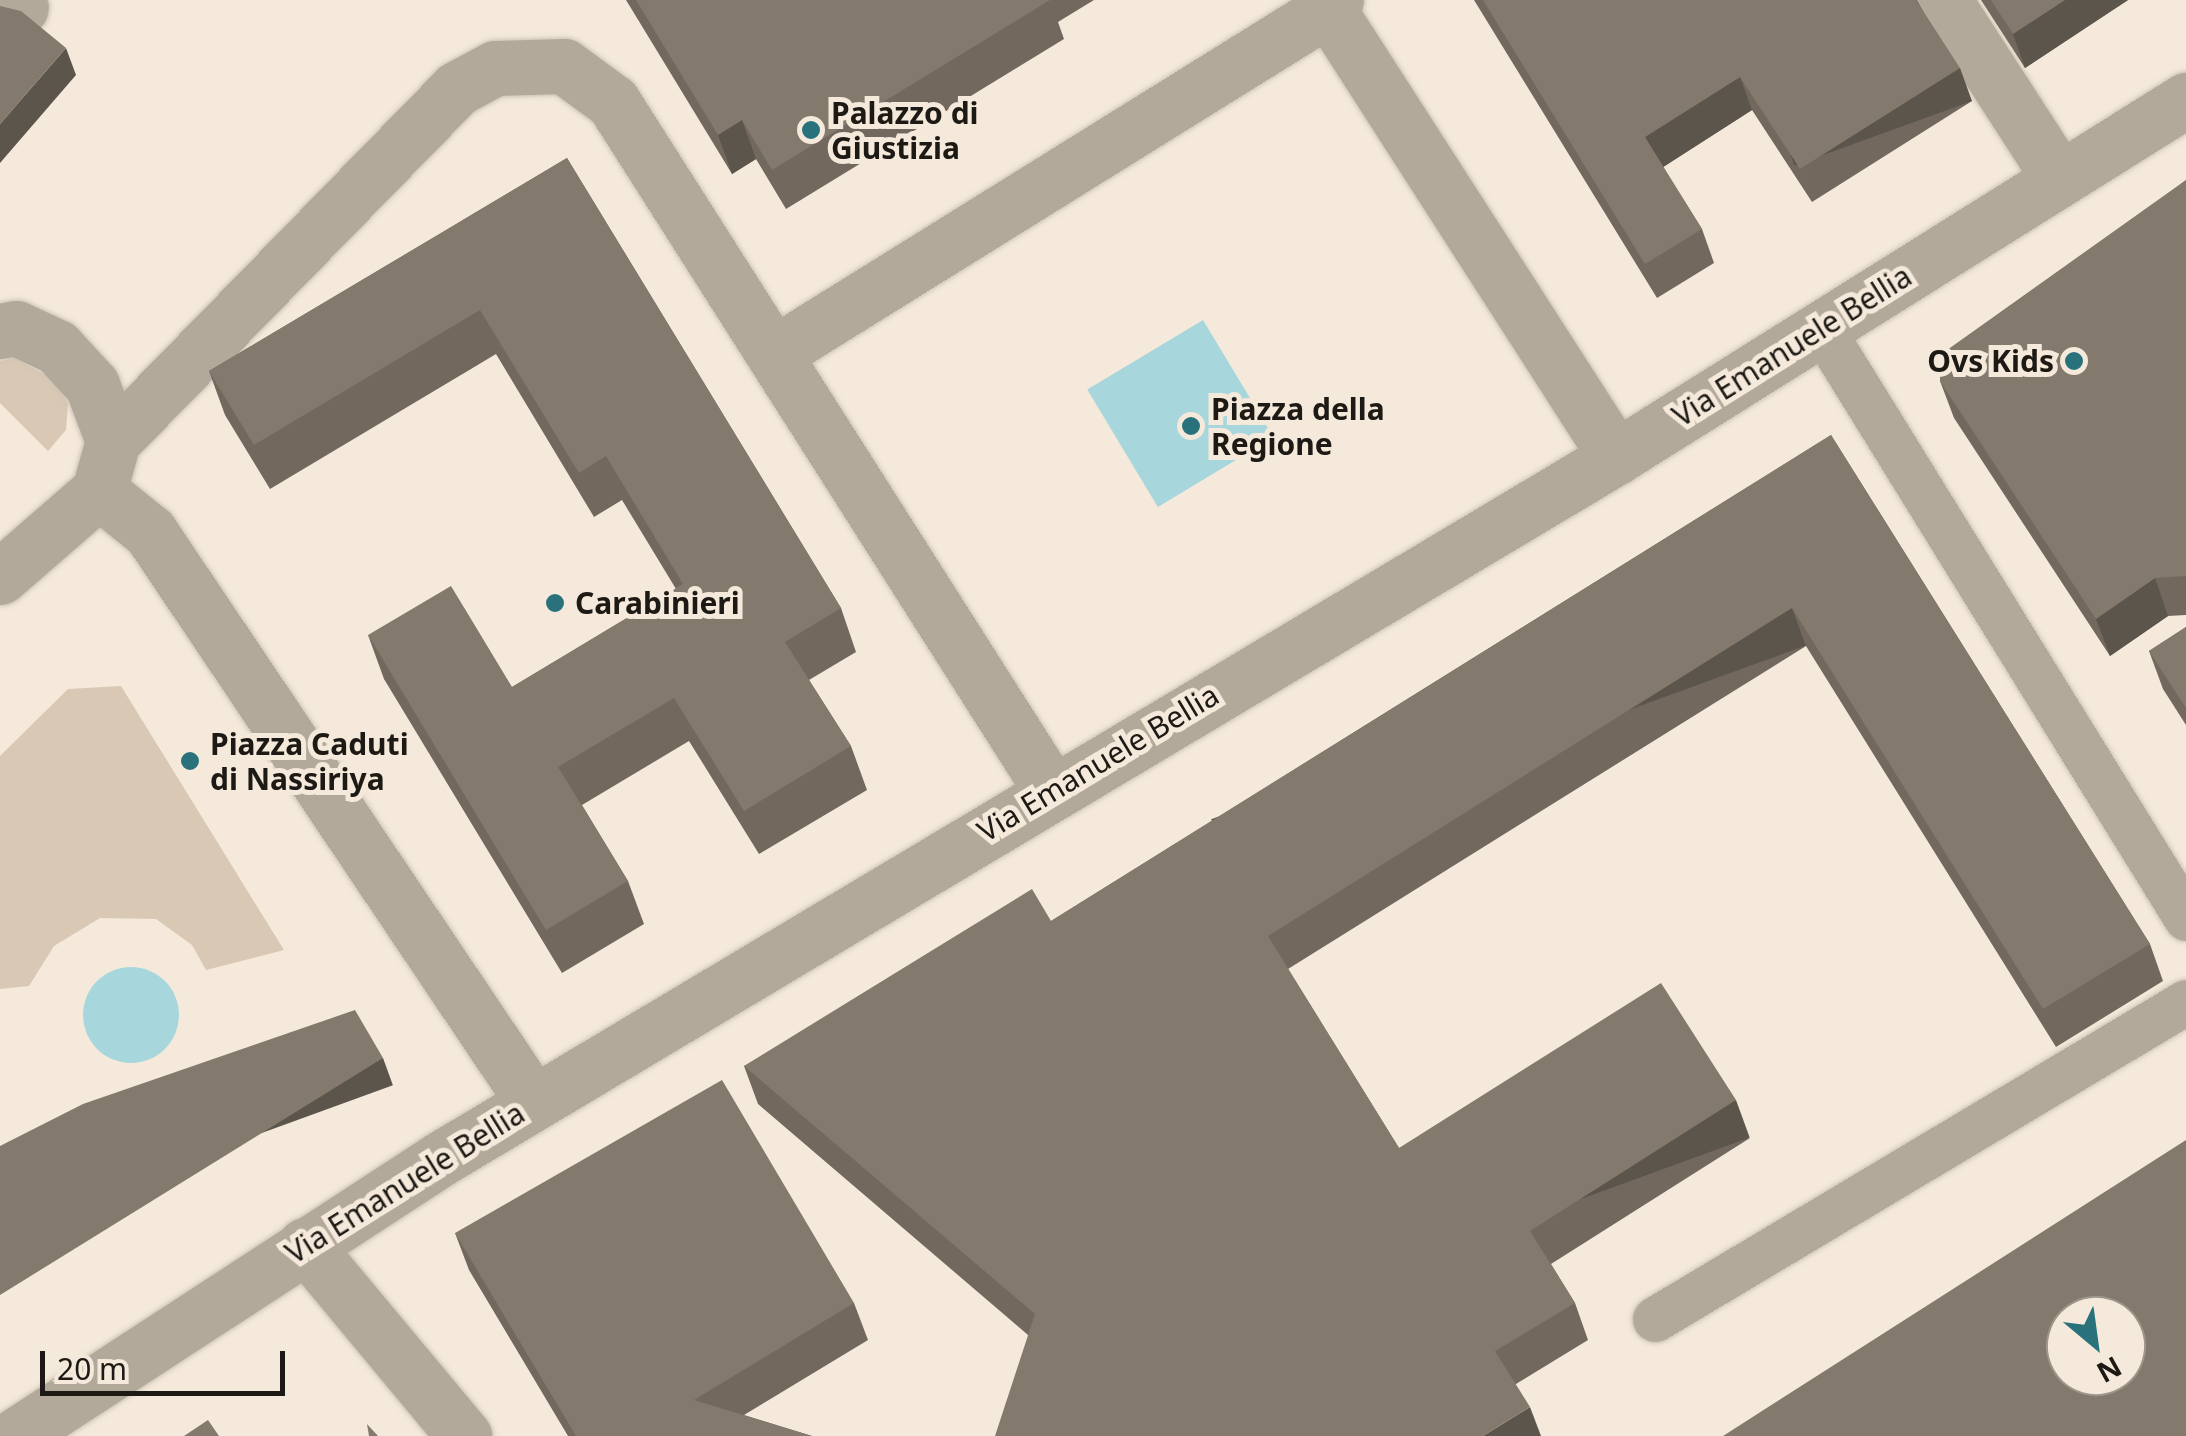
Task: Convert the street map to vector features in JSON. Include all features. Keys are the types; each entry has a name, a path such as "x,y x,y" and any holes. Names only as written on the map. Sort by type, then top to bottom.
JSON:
{"street":[{"path":"1944,0 2059,178"},
{"path":"775,353 1332,4 1616,456"},
{"path":"0,577 456,89 495,68 564,66 612,102 1051,790"},
{"name":"Via Emanuele Bellia","path":"15,1436 305,1245 534,1103 1051,790 1616,456 2186,100"},
{"path":"0,331 16,328 57,347 92,385 106,466 534,1103"},
{"path":"305,1245 464,1436"}],"lane":[{"path":"1820,326 2186,918"},
{"path":"1655,1319 2186,1002"}],"shaded area":[{"path":"14,358 57,381 68,404 66,430 48,451 0,403 0,361"},
{"path":"121,686 284,950 206,970 192,945 156,919 100,918 54,946 29,986 0,989 0,756 68,689"}],"water":[{"path":"1203,320 1274,437 1158,507 1087,390"},
{"path":"131,967 149,971 165,981 175,997 179,1015 175,1033 165,1049 149,1059 131,1063 113,1059 97,1049 87,1033 83,1015 87,997 97,981 113,971"}],"building":[{"name":"Palazzo di Giustizia","path":"636,0 1050,0 772,170 742,120 718,135"},
{"path":"1483,0 1916,0 1960,68 1800,169 1740,77 1645,137 1702,229 1645,264"},
{"path":"1991,0 2065,0 2013,34"},
{"path":"0,6 21,11 66,48 0,124"},
{"path":"567,158 841,608 785,642 851,746 744,811 674,698 558,767 628,881 546,930 368,635 451,586 512,687 683,584 606,456 579,473 480,310 254,445 209,371"},
{"path":"2186,180 2186,576 2155,578 2096,619 1940,381 1940,355"},
{"path":"1831,435 2150,944 2043,1009 1792,608 1268,936 1399,1148 1661,983 1736,1100 1530,1231 1575,1303 1495,1351 1530,1407 1483,1436 995,1436 1035,1314 744,1066 1032,889 1051,921"},
{"path":"2186,627 2186,708 2149,651"},
{"path":"355,1010 383,1058 0,1295 0,1146 83,1104"},
{"path":"722,1080 854,1303 694,1400 812,1436 576,1436 455,1233"},
{"path":"2186,1140 2186,1436 1723,1436"},
{"path":"208,1420 219,1436 184,1436"}],"place":[{"name":"Palazzo di Giustizia","path":"811,130"},
{"name":"Ovs Kids","path":"2074,361"},
{"name":"Piazza della Regione","path":"1191,426"},
{"name":"Carabinieri","path":"555,603"},
{"name":"Piazza Caduti di Nassiriya","path":"190,761"}]}
